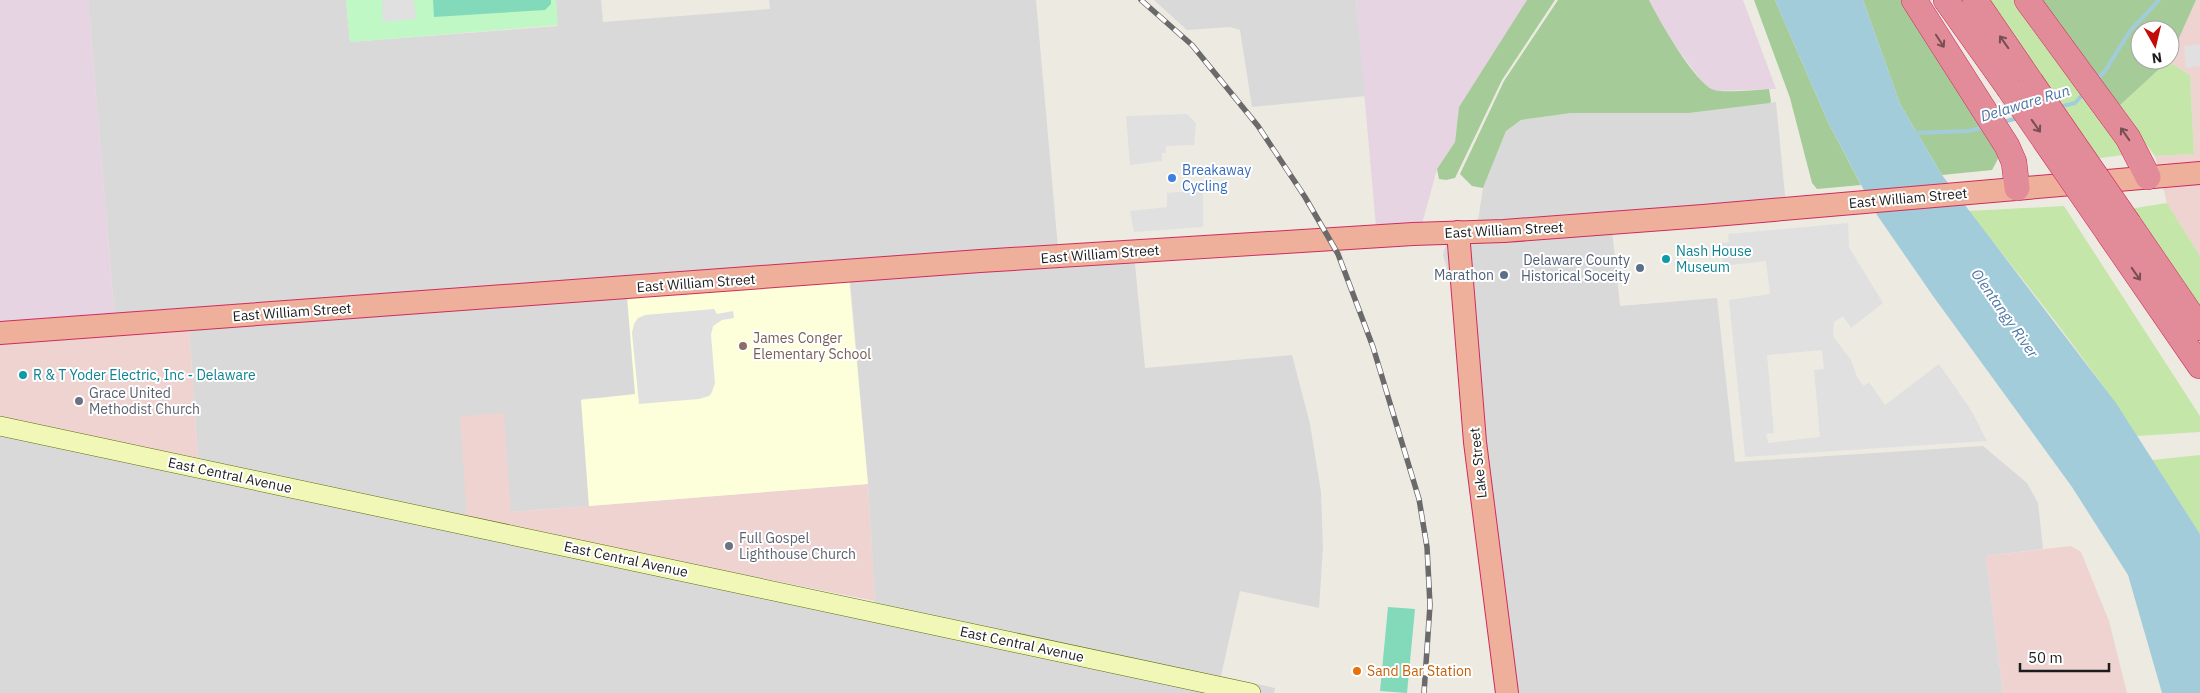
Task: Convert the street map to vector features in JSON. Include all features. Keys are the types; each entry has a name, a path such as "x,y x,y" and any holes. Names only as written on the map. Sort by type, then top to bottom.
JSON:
{"highway":[{"path":"1914,0 2011,153 2017,188"},
{"path":"1946,0 2020,84"},
{"path":"1975,0 2020,84 2119,229 2200,366"},
{"path":"2027,0 2128,138 2148,177"},
{"name":"East William Street","path":"0,333 980,261 1540,228 2200,173"},
{"path":"2119,229 2200,328"},
{"name":"Lake Street","path":"1458,232 1475,442 1506,693"}],"main road":[{"name":"East Central Avenue","path":"0,426 1251,693"}],"shaded area":[{"path":"0,0 88,0 116,333 0,343"},
{"path":"88,0 346,0 350,42 557,26 556,0 601,0 603,22 770,9 769,0 1036,0 1058,248 1133,243 1145,368 1292,355 1310,424 1321,492 1323,547 1319,608 1240,591 1221,676 1275,688 1274,693 0,693 0,434 876,620 868,484 850,279 636,395 582,399 589,506 510,512 503,413 467,519 198,459 189,328 116,333"},
{"path":"382,0 414,0 416,19 383,22"},
{"path":"1154,0 1356,0 1366,96 1252,107 1240,30 1230,27 1187,30"},
{"path":"1356,0 1527,0 1459,107 1455,142 1437,169 1422,224 1376,227"},
{"path":"1649,0 1743,0 1776,89 1715,91 1704,84 1667,35"},
{"path":"2196,0 2200,0 2200,256 2167,203 2155,156 2194,154 2190,75 2180,69 2180,35"},
{"path":"2200,44 2200,66 2186,68 2184,46"},
{"path":"1776,102 1787,216 1612,230 1620,306 1717,298 1735,462 1983,446 2027,483 2038,503 2043,549 1986,556 2003,693 1499,693 1454,292 1443,255 1452,222 1478,221 1483,188 1506,131 1521,120 1571,113 1689,113"},
{"path":"1187,114 1196,123 1194,145 1166,146 1166,153 1162,153 1162,161 1130,165 1126,116"},
{"path":"1203,190 1203,227 1134,232 1130,211 1167,207 1167,193"},
{"path":"1848,223 1849,247 1883,303 1851,328 1843,316 1834,322 1833,336 1851,360 1857,377 1864,386 1869,382 1885,405 1939,364 1971,410 1987,441 1745,457 1729,300 1770,294 1766,261 1723,266 1721,243 1729,242 1728,234","holes":["1822,350 1824,369 1814,370 1820,437 1768,443 1766,434 1774,433 1767,355"]},
{"name":"James Conger Elementary School","path":"849,279 868,484 589,506 581,400 635,394 627,297"},
{"path":"714,309 717,314 733,311 734,318 722,320 713,326 711,335 715,383 709,396 699,399 639,404 632,333 638,318 645,315"},
{"path":"189,328 198,459 0,419 0,343"},
{"path":"504,413 511,512 868,484 875,601 467,519 460,416"},
{"path":"2071,546 2081,552 2109,621 2127,693 2003,693 1986,556"}],"green space":[{"path":"346,0 556,0 558,25 350,42"},
{"path":"433,0 551,0 551,4 545,10 434,17"},
{"path":"1527,0 1555,0 1502,80 1455,178 1439,179 1437,169 1455,142 1459,107"},
{"path":"1558,0 1649,0 1687,63 1706,85 1718,91 1769,89 1771,101 1770,103 1689,113 1571,113 1521,120 1506,131 1483,188 1472,186 1460,174 1504,81"},
{"path":"1754,0 1775,0 1828,122 1861,185 1817,189 1812,183 1790,98"},
{"path":"1863,0 1907,0 2000,155 1992,170 1942,175 1900,104"},
{"path":"1986,0 2015,0 2105,118 2123,155 2093,159"},
{"path":"2038,0 2196,0 2180,36 2180,20 2130,20 2130,70 2158,70 2118,107"},
{"path":"2180,69 2190,75 2194,154 2155,156 2118,107 2158,70"},
{"path":"2167,203 2200,256 2200,312 2129,209"},
{"path":"2064,206 2200,416 2200,432 2137,436 2077,350 1968,211"},
{"path":"2200,455 2200,534 2152,460"},
{"path":"1388,607 1415,609 1407,693 1380,691"}],"water":[{"name":"Olentangy River","path":"1775,0 1863,0 1900,104 1942,175 2116,403 2200,534 2200,693 2162,693 2128,575 2072,487 1933,296 1877,215 1828,122"}],"waterway":[{"name":"Delaware Run","path":"2096,80 2105,71 2130,31 2159,0"},
{"name":"Delaware Run","path":"2059,107 2075,103 2084,93"},
{"name":"Delaware Run","path":"2003,122 2018,118"},
{"name":"Delaware Run","path":"1912,133 1969,131 1984,127"}],"railway":[{"path":"1141,0 1192,45 1258,126 1305,197 1338,254 1373,347 1419,499 1427,547 1430,605 1424,693"}],"place":[{"name":"Breakaway Cycling","path":"1172,178"},
{"name":"Nash House Museum","path":"1666,259"},
{"name":"Delaware County Historical Soceity","path":"1640,268"},
{"name":"Marathon","path":"1504,275"},
{"name":"James Conger Elementary School","path":"743,346"},
{"name":"R & T Yoder Electric, Inc - Delaware","path":"23,375"},
{"name":"Grace United Methodist Church","path":"79,401"},
{"name":"Full Gospel Lighthouse Church","path":"729,546"},
{"name":"Sand Bar Station","path":"1357,671"}]}
